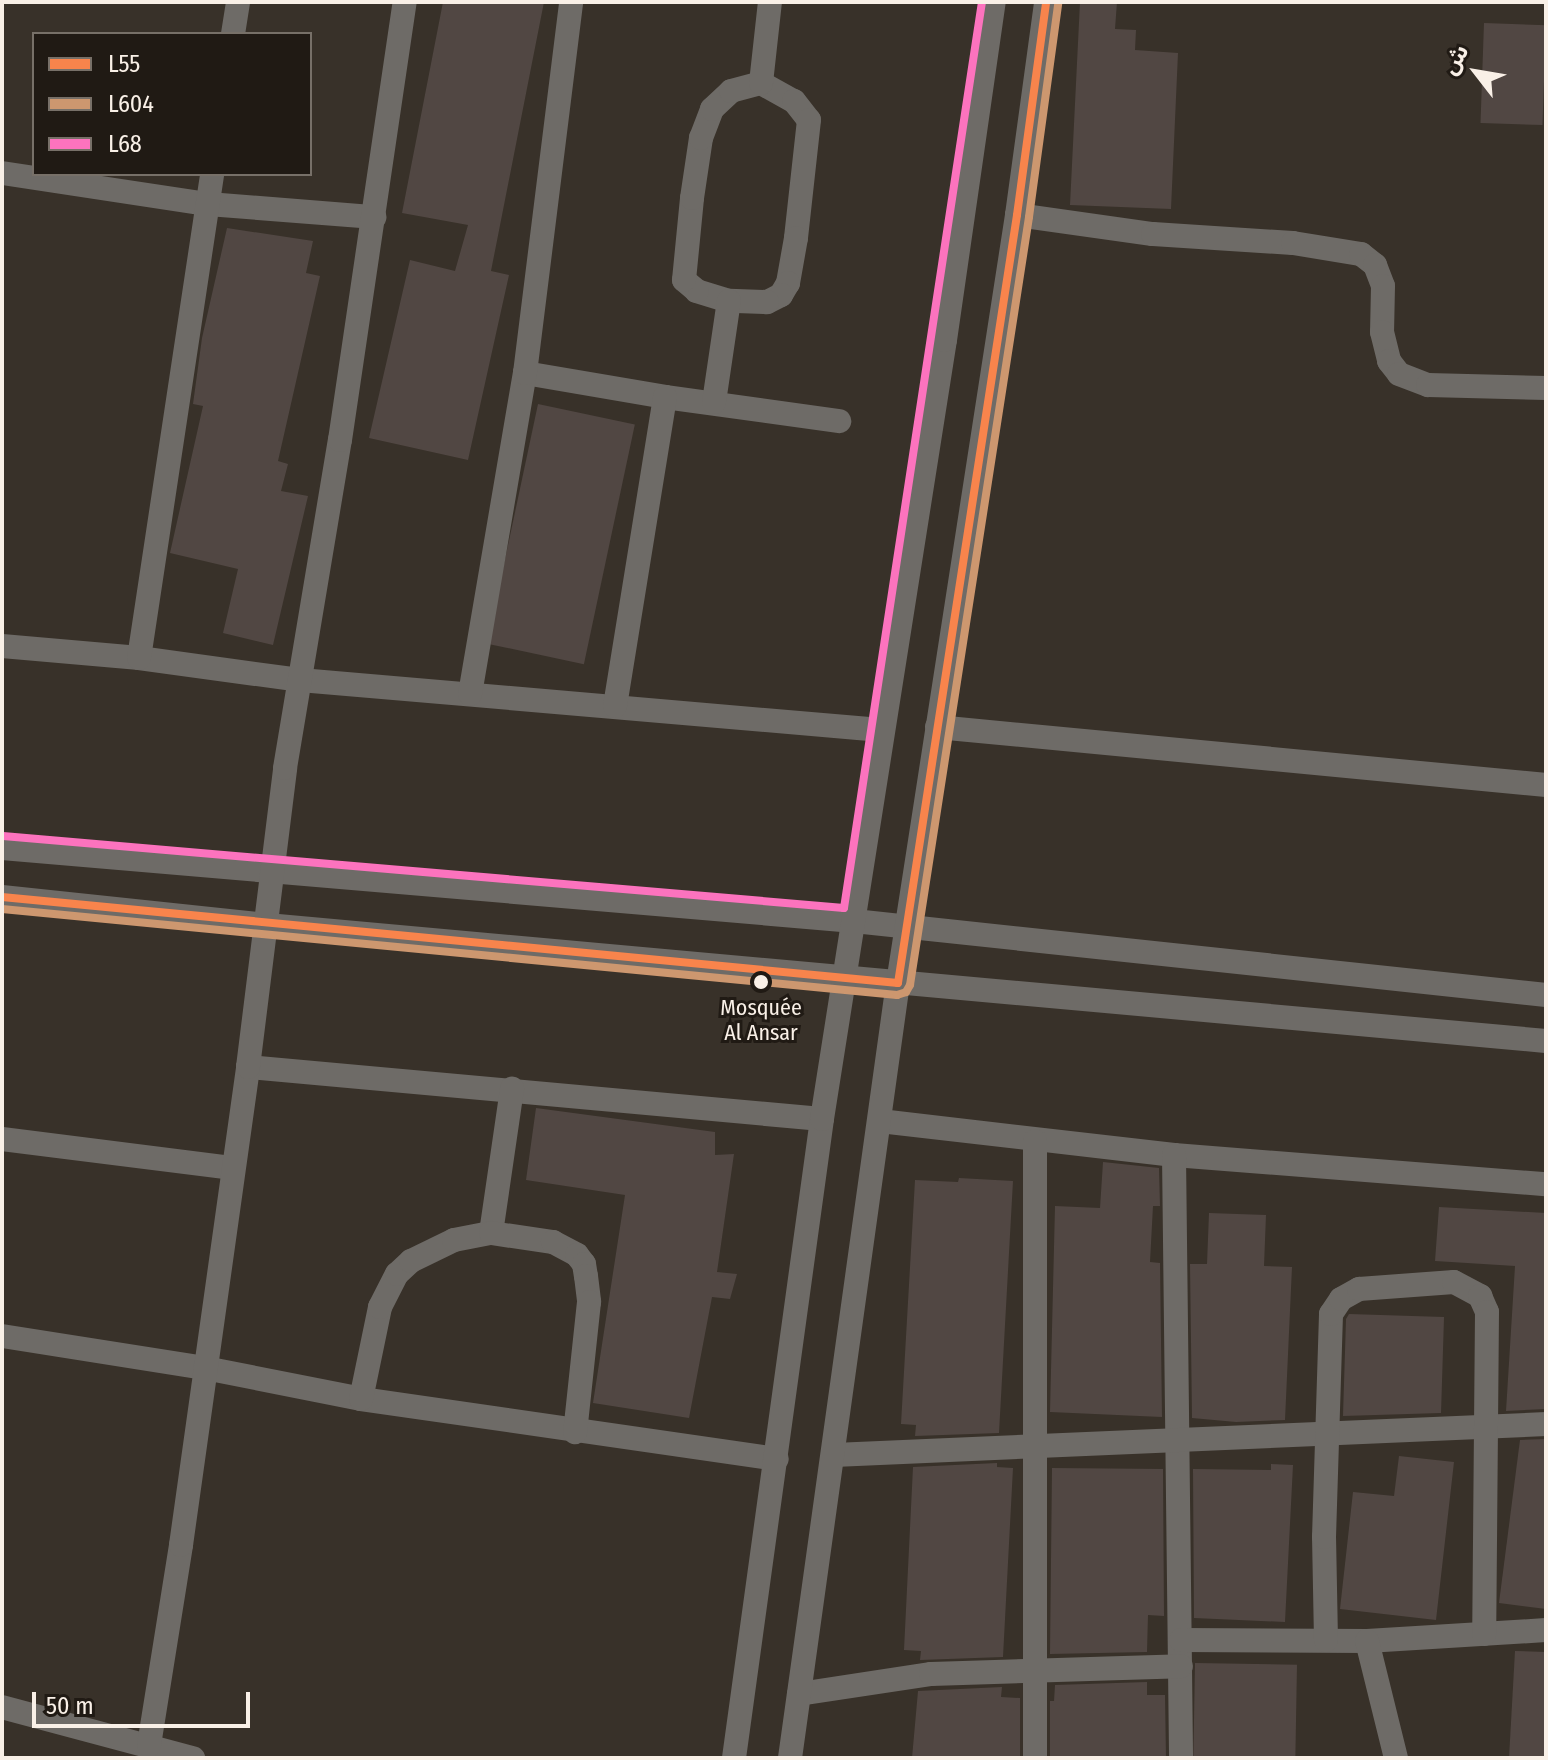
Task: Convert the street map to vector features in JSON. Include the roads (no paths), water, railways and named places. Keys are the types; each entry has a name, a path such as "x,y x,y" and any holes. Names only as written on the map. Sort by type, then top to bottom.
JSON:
{"street":[{"path":"233,32 238,2"},
{"path":"149,1745 248,1067 300,680 405,2"},
{"path":"470,694 525,373 571,2"},
{"path":"761,83 770,2"},
{"path":"734,1758 822,1119 945,340 994,2"},
{"path":"790,1758 906,928 1017,215 1046,2"},
{"path":"761,83 794,101 809,120 796,238 788,283 781,295 767,302 729,301 697,291 684,280 701,138 712,109 721,100 743,86 761,83"},
{"path":"2,173 208,204 374,217"},
{"path":"139,658 212,176"},
{"path":"1017,215 1153,234 1293,243 1361,254 1375,265 1383,286 1382,332 1389,361 1399,374 1428,385 1546,388"},
{"path":"714,402 729,301"},
{"path":"525,373 665,397 839,421"},
{"path":"615,706 665,397"},
{"path":"2,646 139,658 300,680 881,730"},
{"path":"937,727 1546,785"},
{"path":"2,848 272,874 854,921 1546,995"},
{"path":"2,897 267,925 1546,1041"},
{"path":"248,1067 822,1119"},
{"path":"491,1233 512,1089"},
{"path":"880,1121 1174,1155 1546,1184"},
{"path":"2,1139 231,1168"},
{"path":"1035,1141 1035,1758"},
{"path":"1174,1155 1181,1758"},
{"path":"361,1399 380,1307 397,1274 429,1249 454,1240 491,1233 553,1242 577,1255 584,1264 589,1302 575,1432"},
{"path":"1326,1640 1328,1323 1336,1305 1359,1289 1454,1282 1480,1296 1487,1312 1484,1634"},
{"path":"2,1336 205,1368 361,1399 777,1459"},
{"path":"834,1455 1546,1424"},
{"path":"1181,1640 1367,1641 1546,1630"},
{"path":"1367,1641 1396,1758"},
{"path":"799,1694 931,1674 1181,1666"},
{"path":"2,1707 193,1758"}],"place":[{"name":"Mosquée Al Ansar","path":"761,982"}]}
